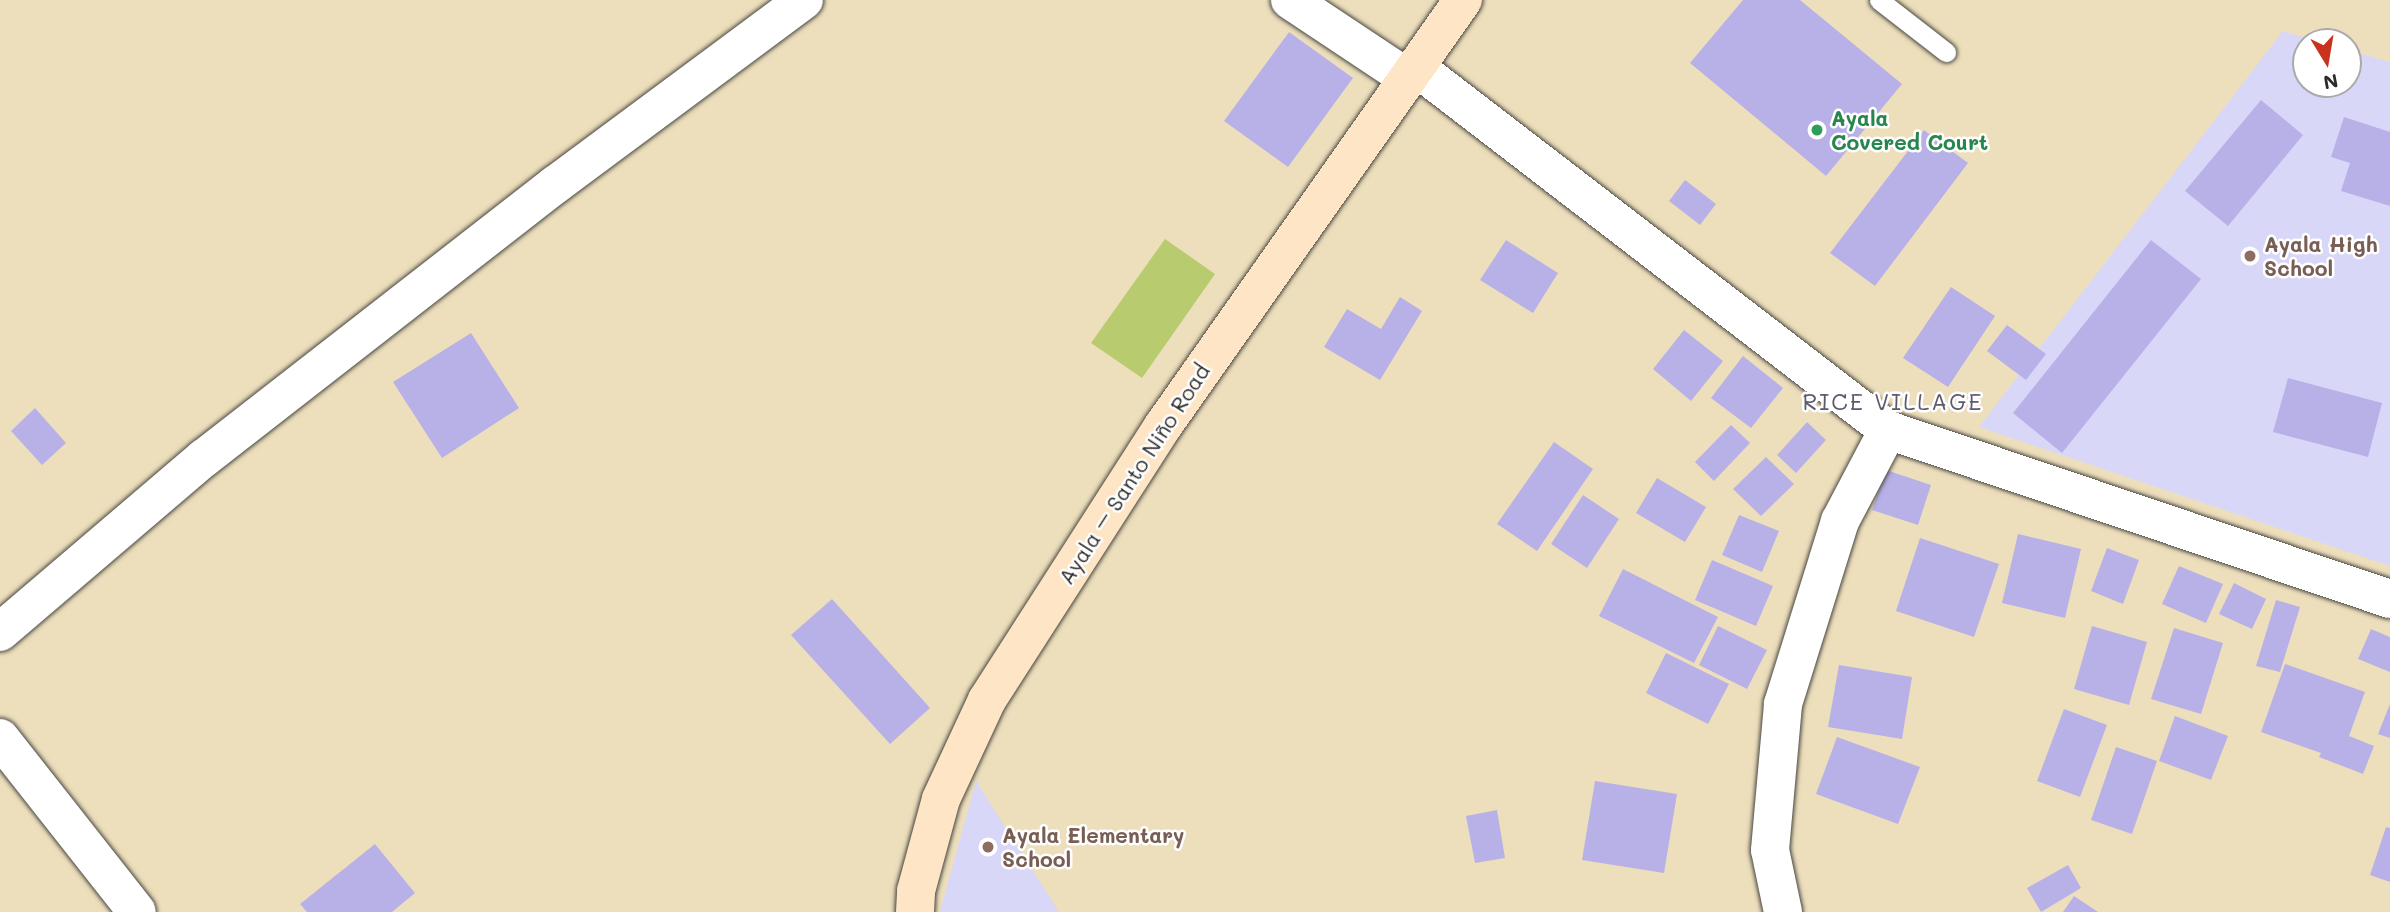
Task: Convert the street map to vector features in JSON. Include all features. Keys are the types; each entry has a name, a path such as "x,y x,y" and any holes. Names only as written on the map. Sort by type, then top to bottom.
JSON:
{"street":[{"path":"0,632 204,458 555,185 804,0"},
{"path":"1290,0 1413,73 1888,429 2390,599"},
{"name":"Ayala – Santo Niño Road","path":"915,912 916,891 941,799 987,701 1163,426 1463,0"},
{"path":"1783,912 1770,850 1783,704 1840,521 1888,429"},
{"path":"0,738 136,912"}],"lane":[{"path":"1879,0 1946,52"}],"shaded area":[{"name":"Ayala High School","path":"2283,31 2292,34 2292,98 2362,98 2362,54 2390,62 2390,566 1979,427"},
{"name":"Ayala Elementary School","path":"976,781 1059,912 940,912"}],"green space":[{"path":"1165,239 1215,274 1142,378 1091,343"}],"building":[{"name":"Ayala Covered Court","path":"1743,0 1800,0 1902,84 1826,176 1690,63"},
{"path":"1289,32 1353,78 1288,167 1224,121"},
{"path":"2261,100 2303,135 2228,226 2185,191"},
{"path":"2344,117 2390,132 2390,206 2341,191 2350,163 2331,157"},
{"path":"1924,130 1968,163 1875,286 1830,253"},
{"path":"1685,180 1716,204 1700,225 1669,201"},
{"path":"1506,240 1558,273 1533,313 1480,280"},
{"path":"2151,240 2201,279 2062,453 2013,413"},
{"path":"1951,287 1995,316 1948,387 1903,358"},
{"path":"1400,297 1422,311 1380,380 1324,347 1347,309 1381,329"},
{"path":"2007,325 2046,354 2026,380 1987,351"},
{"path":"1684,330 1723,361 1691,401 1653,369"},
{"path":"471,333 519,408 442,458 393,382"},
{"path":"1743,356 1783,388 1751,428 1711,398"},
{"path":"2288,378 2382,403 2368,457 2273,432"},
{"path":"35,408 66,443 42,465 11,431"},
{"path":"1807,422 1826,440 1796,473 1777,455"},
{"path":"1731,425 1750,443 1714,481 1695,462"},
{"path":"1554,442 1593,469 1537,551 1497,524"},
{"path":"1766,457 1794,484 1761,516 1733,489"},
{"path":"1886,470 1931,485 1918,525 1872,510"},
{"path":"1657,478 1706,507 1685,542 1636,513"},
{"path":"1583,495 1619,519 1587,568 1551,544"},
{"path":"1739,515 1779,531 1762,572 1722,555"},
{"path":"2018,534 2081,549 2065,618 2002,603"},
{"path":"1920,538 1999,564 1974,637 1896,611"},
{"path":"2107,548 2139,560 2123,604 2091,591"},
{"path":"1712,560 1773,586 1756,626 1695,600"},
{"path":"2179,566 2223,584 2206,623 2162,604"},
{"path":"1623,569 1718,617 1694,663 1599,616"},
{"path":"2234,583 2266,599 2252,629 2219,614"},
{"path":"832,599 930,708 890,744 791,635"},
{"path":"2276,600 2300,607 2280,672 2256,666"},
{"path":"1718,626 1767,650 1747,689 1699,665"},
{"path":"2092,626 2147,642 2129,705 2074,689"},
{"path":"2174,628 2223,643 2201,714 2151,699"},
{"path":"2371,629 2390,637 2390,672 2358,659"},
{"path":"1666,653 1729,684 1708,724 1646,693"},
{"path":"2285,664 2365,692 2349,736 2374,746 2363,774 2319,757 2321,753 2261,732"},
{"path":"1839,665 1912,677 1902,739 1828,727"},
{"path":"2390,704 2390,738 2378,734"},
{"path":"2064,709 2107,725 2080,797 2037,781"},
{"path":"2175,716 2228,736 2211,780 2159,761"},
{"path":"1837,737 1920,767 1898,824 1816,794"},
{"path":"2116,747 2157,761 2132,834 2091,820"},
{"path":"1595,781 1677,794 1664,873 1582,860"},
{"path":"1497,810 1505,858 1475,863 1466,816"},
{"path":"2386,827 2390,828 2390,882 2370,875"},
{"path":"375,844 415,893 392,912 307,912 300,904"},
{"path":"2068,865 2081,888 2041,912 2027,888"},
{"path":"2074,896 2098,912 2063,912"}],"place":[{"name":"Ayala Covered Court","path":"1817,130"},
{"name":"Ayala High School","path":"2250,256"},
{"name":"Ayala Elementary School","path":"988,847"}],"district":[{"name":"RICE VILLAGE","path":"1893,401"}]}
